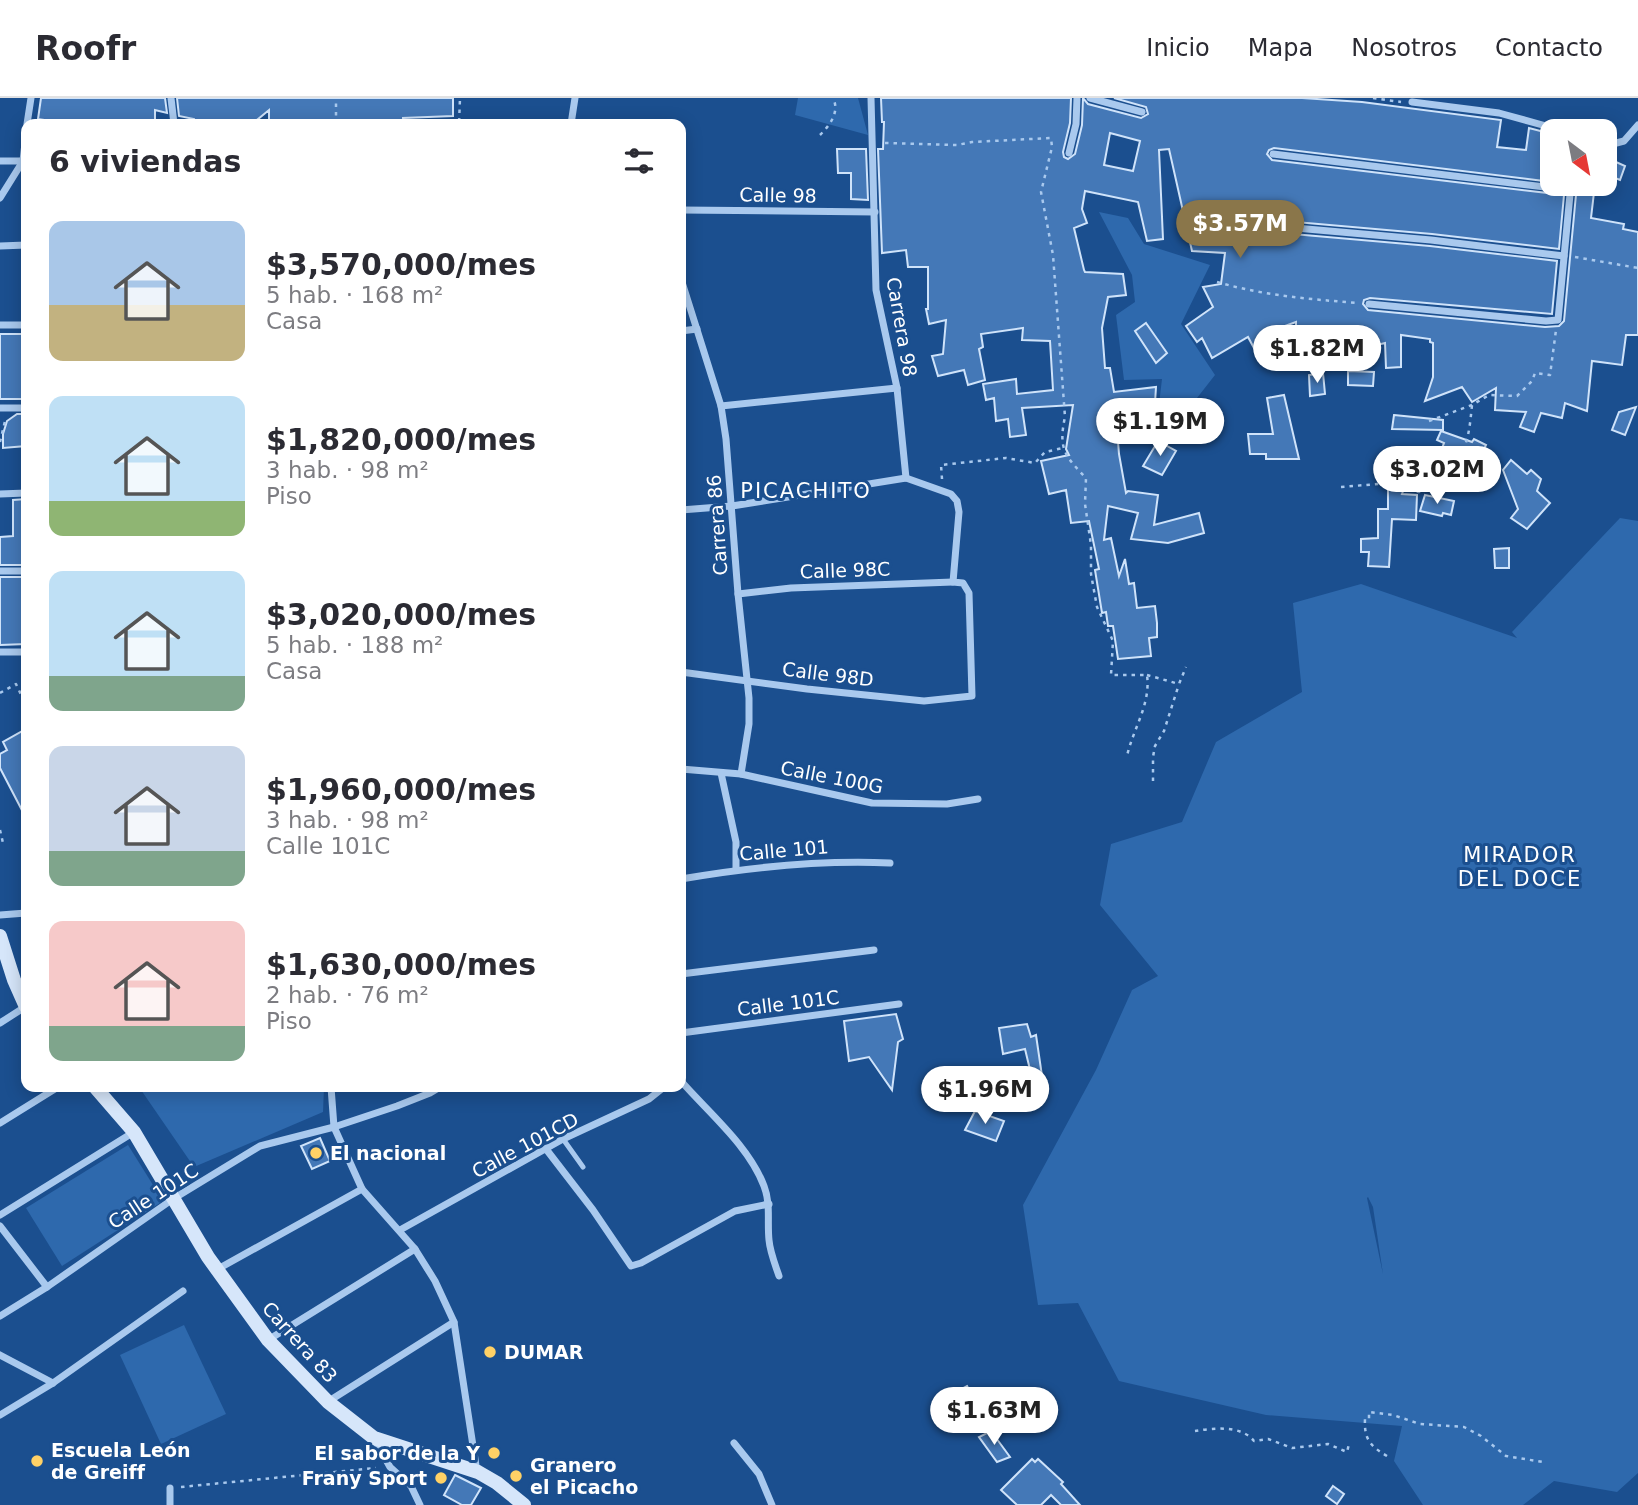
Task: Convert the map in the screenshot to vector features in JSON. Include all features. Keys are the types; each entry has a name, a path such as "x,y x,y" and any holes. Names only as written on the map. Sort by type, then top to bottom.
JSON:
{"street":[{"path":"28,119 31,98"},
{"path":"171,98 173,119"},
{"path":"572,119 575,98"},
{"name":"Carrera 98","path":"871,98 876,290 897,388 906,478"},
{"path":"1069,153 1076,124 1077,98"},
{"path":"1090,98 1142,112"},
{"path":"1412,102 1499,113 1540,125"},
{"path":"1617,143 1624,142 1638,125"},
{"path":"1273,154 1540,184"},
{"path":"0,161 21,161"},
{"path":"0,198 21,166"},
{"path":"1369,304 1558,320 1569,196"},
{"name":"Calle 98","path":"686,210 875,212"},
{"path":"1204,220 1440,241 1564,256"},
{"path":"0,246 21,245"},
{"name":"Carrera 86","path":"686,295 721,406 748,681 750,724 741,774"},
{"path":"0,325 21,325"},
{"path":"686,330 697,329"},
{"path":"721,406 897,388"},
{"path":"0,408 21,408"},
{"path":"686,510 732,506 906,478 934,490 945,491 957,501 959,512 953,582"},
{"path":"0,494 21,493"},
{"path":"0,571 21,571"},
{"name":"Calle 98C","path":"738,594 791,588 953,582"},
{"name":"Calle 98D","path":"686,673 924,701 972,696 969,593 963,583 953,582"},
{"path":"0,652 21,652"},
{"name":"Calle 100G","path":"686,770 741,774 872,803 947,804 978,799"},
{"path":"721,773 736,842 736,870"},
{"name":"Calle 101","path":"686,878 736,870 849,861 890,863"},
{"path":"0,915 21,913"},
{"path":"0,936 20,980"},
{"path":"686,973 874,950"},
{"name":"Calle 101C","path":"686,1032 899,1004"},
{"path":"0,1023 21,1010"},
{"path":"686,1087 736,1143 764,1186 769,1204 769,1243 779,1276"},
{"path":"0,1123 50,1092"},
{"name":"Carrera 83","path":"99,1092 134,1132 216,1270 268,1340 328,1402 374,1438 478,1472 497,1483 524,1505"},
{"path":"331,1092 334,1127 362,1189 415,1249 435,1281 454,1322 478,1472"},
{"path":"334,1127 432,1092"},
{"name":"Calle 101CD","path":"400,1230 563,1139 649,1099 658,1092"},
{"name":"Calle 101C","path":"0,1316 47,1287 173,1199 260,1146 334,1127"},
{"path":"0,1214 134,1132"},
{"path":"546,1149 593,1210 631,1266 735,1211 769,1204"},
{"path":"216,1270 362,1189"},
{"path":"0,1226 47,1287"},
{"path":"268,1340 415,1249"},
{"path":"0,1415 54,1383 183,1291"},
{"path":"328,1402 454,1322"},
{"path":"0,1355 54,1383"},
{"path":"374,1438 390,1467 411,1486 420,1505"},
{"path":"734,1443 759,1474 772,1505"},
{"path":"170,1489 170,1505"}],"lane":[{"path":"563,1139 583,1167"}],"path":[{"path":"459,119 460,98"},
{"path":"820,135 834,115 836,104 833,98"},
{"path":"1373,98 1412,102"},
{"path":"336,101 336,119"},
{"path":"872,142 957,145 1051,138 1052,147 1041,192 1050,242 1065,417 1063,448 1064,454 1086,478 1085,504 1091,545 1091,574 1097,607 1113,641 1111,675 1147,675 1179,684"},
{"path":"1564,256 1638,268"},
{"path":"1217,282 1293,299 1369,304"},
{"path":"1429,421 1472,405 1489,395 1517,396 1532,381 1535,373 1550,375 1558,320"},
{"path":"1341,487 1378,484 1419,492 1427,487 1433,460 1441,455 1458,458 1462,452 1468,434 1472,405"},
{"path":"0,442 8,412 13,408"},
{"path":"934,490 943,478 941,465 1006,458 1035,463 1045,452 1063,448"},
{"path":"1153,781 1155,746 1164,731 1186,667"},
{"path":"1127,756 1133,732 1145,708 1147,675"},
{"path":"0,693 16,684 21,694"},
{"path":"0,830 4,842"},
{"path":"1387,1456 1367,1440 1365,1419 1369,1419 1369,1412 1393,1415 1420,1424 1464,1427 1481,1436 1506,1456 1543,1462"},
{"path":"1195,1431 1231,1429 1251,1437 1254,1441 1268,1439 1292,1448 1328,1444 1347,1452 1349,1444"},
{"path":"170,1489 390,1467"}],"shaded area":[{"path":"798,98 858,98 868,135 795,115"},
{"path":"1099,212 1128,218 1144,244 1210,265 1181,324 1215,375 1168,435 1155,438 1162,379 1124,380 1116,315 1135,302 1132,275"},
{"path":"1620,518 1638,521 1638,1473 1617,1492 1554,1481 1523,1505 1423,1505 1394,1461 1402,1426 1266,1415 1119,1381 1078,1303 1038,1305 1023,1205 1096,1070 1132,990 1158,976 1100,905 1111,844 1182,822 1216,742 1302,692 1293,603 1361,584 1517,638 1512,632","holes":["1368,1197 1373,1207 1383,1274"]},
{"path":"142,1092 324,1092 323,1112 194,1167"},
{"path":"128,1145 163,1201 62,1266 26,1208"},
{"path":"184,1325 226,1414 161,1444 120,1355"}],"building":[{"path":"41,98 165,98 167,113 155,110 155,119 38,119"},
{"path":"177,98 453,98 453,116 403,119 269,119 269,110 258,119 194,119 179,116"},
{"path":"881,98 1071,98 1070,123 1063,152 1068,159 1075,154 1082,125 1083,98 1088,104 1141,118 1148,114 1146,107 1114,98 1302,98 1362,102 1501,120 1497,147 1526,150 1529,128 1540,131 1540,181 1274,148 1267,154 1272,160 1540,192 1540,196 1564,196 1559,249 1432,234 1205,214 1199,216 1198,222 1203,226 1430,246 1557,261 1552,314 1370,298 1364,300 1363,304 1368,310 1545,327 1559,326 1564,321 1576,196 1594,196 1591,218 1624,224 1623,229 1638,232 1638,335 1626,335 1622,365 1592,361 1587,411 1565,403 1562,418 1541,413 1534,432 1520,427 1526,412 1495,410 1496,388 1472,402 1462,387 1425,401 1433,377 1433,343 1430,339 1401,335 1401,367 1386,368 1385,343 1356,350 1357,358 1341,359 1338,332 1296,333 1296,322 1271,331 1266,341 1254,348 1248,337 1212,358 1202,338 1197,342 1186,326 1213,307 1203,287 1221,284 1225,253 1192,251 1169,149 1159,150 1163,239 1147,241 1138,202 1085,191 1082,209 1087,223 1074,228 1084,270 1123,274 1126,295 1108,297 1102,328 1105,368 1110,368 1114,392 1156,387 1155,403 1115,404 1119,454 1126,493 1128,491 1158,495 1154,525 1199,513 1204,533 1168,543 1131,539 1138,513 1108,506 1104,540 1111,538 1119,576 1125,559 1129,584 1134,583 1137,608 1155,606 1157,623 1157,637 1149,638 1151,656 1118,659 1113,626 1108,626 1106,612 1102,613 1095,570 1099,569 1089,521 1071,523 1066,490 1049,494 1041,461 1069,455 1066,449 1073,405 1022,408 1026,435 1010,437 1008,419 996,421 994,398 986,400 983,384 1016,379 1017,394 1053,390 1050,341 1022,340 1023,328 981,334 983,347 979,349 985,380 968,385 964,370 938,376 932,356 943,354 946,320 929,324 926,309 928,267 908,267 906,250 882,253 878,149 883,149","holes":["1110,133 1140,141 1133,171 1104,165"]},
{"path":"837,149 866,149 868,200 851,199 851,173 838,173"},
{"path":"1617,162 1625,166 1620,180 1617,179"},
{"path":"1146,323 1167,353 1156,363 1135,331"},
{"path":"0,334 21,334 21,399 0,399"},
{"path":"1348,371 1374,372 1373,386 1348,385"},
{"path":"1323,373 1325,394 1310,396 1309,375"},
{"path":"1284,395 1299,459 1266,459 1266,454 1250,454 1248,434 1273,434 1267,398"},
{"path":"1636,407 1625,435 1612,430 1619,412"},
{"path":"21,414 21,446 3,448 7,421"},
{"path":"1394,415 1443,420 1443,430 1392,429"},
{"path":"1441,431 1472,442 1474,439 1486,445 1479,460 1460,450 1457,457 1441,451 1444,443 1437,440"},
{"path":"1158,441 1176,451 1162,475 1143,466"},
{"path":"1393,449 1415,458 1402,494 1417,495 1416,520 1392,519 1389,567 1368,566 1369,552 1361,552 1361,539 1378,538 1378,509 1388,509 1388,477 1391,469 1386,467"},
{"path":"1511,460 1527,474 1531,470 1541,479 1537,491 1550,503 1527,529 1511,518 1518,509 1503,470"},
{"path":"1425,495 1454,501 1451,515 1443,513 1442,516 1420,511"},
{"path":"21,499 21,565 0,565 0,537 13,536 13,500"},
{"path":"1509,548 1509,568 1495,568 1494,549"},
{"path":"0,577 21,577 21,644 0,645"},
{"path":"21,732 21,808 0,768 0,754 7,750 3,742"},
{"path":"896,1014 903,1039 898,1042 892,1090 869,1057 849,1061 844,1021"},
{"path":"1027,1024 1031,1037 1036,1035 1042,1076 1032,1078 1025,1049 1003,1054 999,1028"},
{"path":"992,1075 1012,1078 1008,1095 989,1092"},
{"path":"975,1111 1004,1121 996,1141 965,1130"},
{"name":"El nacional","path":"320,1138 330,1161 312,1169 301,1146"},
{"path":"967,1386 976,1404 963,1411 954,1393"},
{"path":"991,1431 1010,1457 997,1462 979,1437"},
{"path":"1032,1459 1035,1462 1038,1459 1063,1482 1061,1484 1080,1505 1061,1505 1051,1495 1041,1505 1017,1505 1001,1490"},
{"path":"455,1475 481,1488 471,1505 462,1505 444,1495"},
{"path":"1333,1486 1344,1494 1337,1504 1326,1496"}],"place":[{"name":"El nacional","path":"316,1153"},
{"name":"DUMAR","path":"490,1352"},
{"name":"El sabor de la Y","path":"494,1453"},
{"name":"Escuela León de Greiff","path":"37,1461"},
{"name":"Granero el Picacho","path":"516,1476"},
{"name":"Frany Sport","path":"441,1478"}],"district":[{"name":"PICACHITO","path":"806,491"},
{"name":"MIRADOR DEL DOCE","path":"1520,867"}]}
